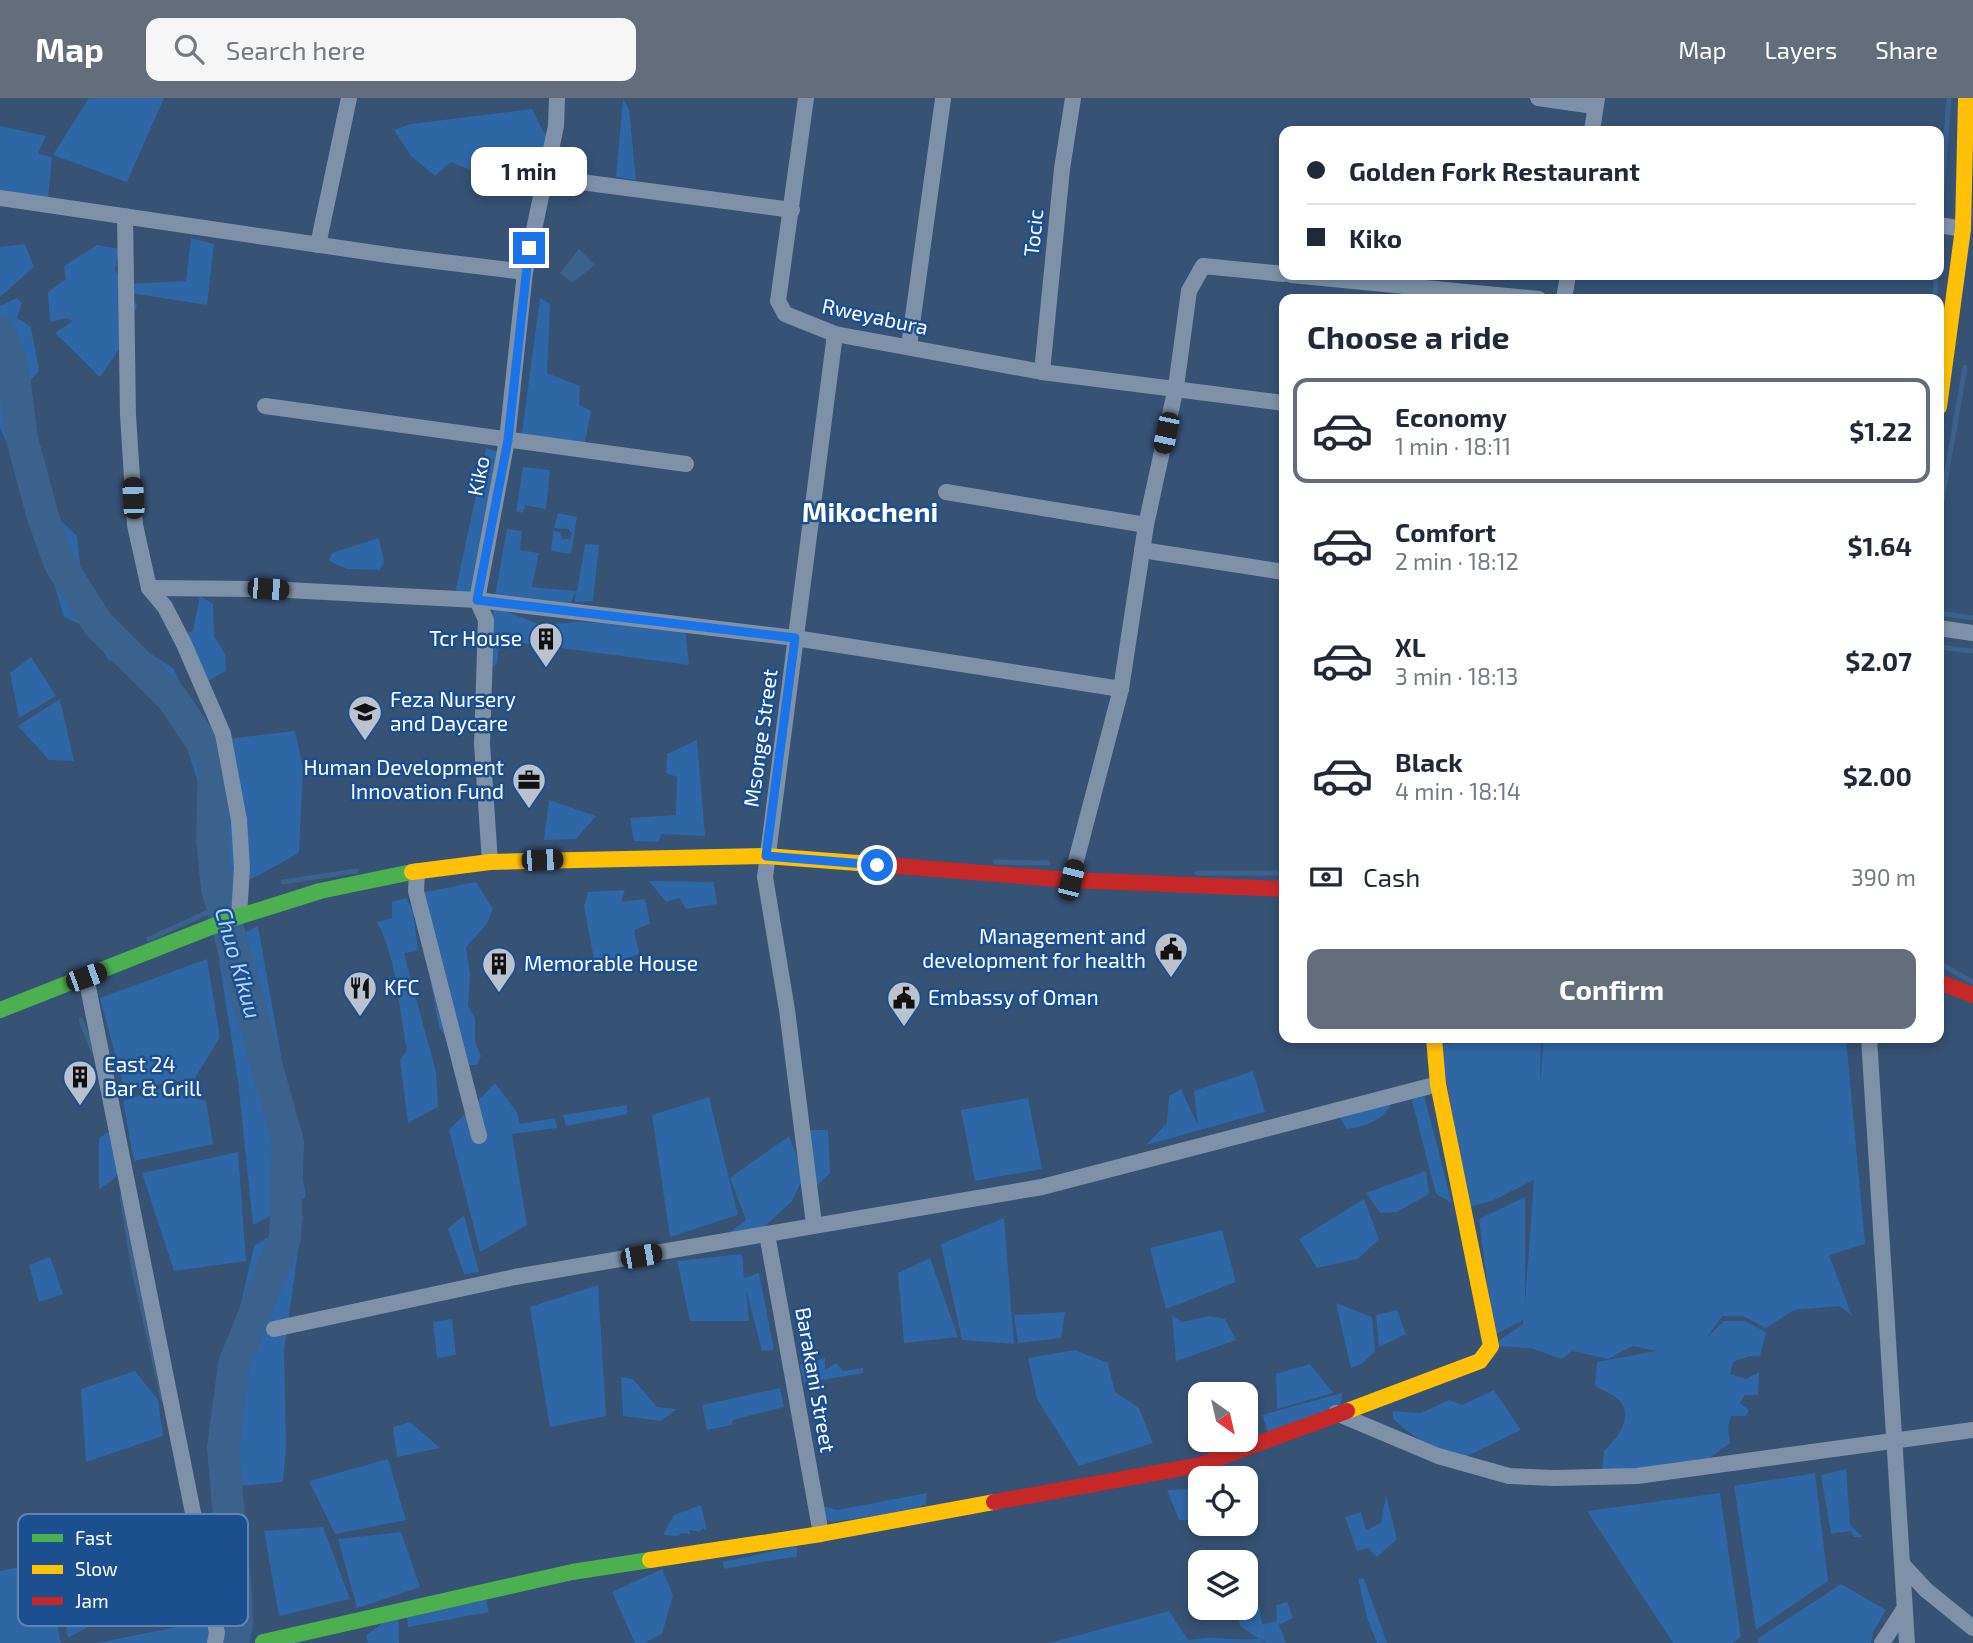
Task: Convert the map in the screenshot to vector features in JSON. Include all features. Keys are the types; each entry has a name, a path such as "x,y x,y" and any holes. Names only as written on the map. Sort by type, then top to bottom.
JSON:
{"street":[{"path":"318,245 349,98"},
{"name":"Kiko","path":"490,862 482,744 486,620 477,600 508,440 524,272 556,126 557,98"},
{"name":"Rweyabura","path":"806,98 778,301 785,314 835,334 1042,372 1279,402"},
{"name":"Tocic","path":"1042,372 1062,169 1073,98"},
{"path":"1538,98 1596,102 1593,126"},
{"path":"1944,371 1964,229 1966,98"},
{"path":"909,346 943,99"},
{"path":"543,177 792,210"},
{"path":"0,198 524,272"},
{"path":"125,216 128,415 135,525 149,588 165,607 184,644 223,734 239,820 242,868 235,917"},
{"path":"1944,226 1964,229"},
{"path":"1071,880 1121,689 1146,525 1176,387 1189,291 1203,266 1279,274"},
{"path":"1343,280 1488,294"},
{"name":"Msonge Street","path":"814,1224 787,1010 765,877 835,334"},
{"path":"265,406 686,464"},
{"path":"946,492 1146,525"},
{"path":"1142,550 1279,571"},
{"path":"149,588 268,589 477,600 795,638 1121,689"},
{"path":"1944,629 1973,633"},
{"path":"0,1010 235,917 320,891 417,871 490,862 766,856 1071,880 1279,889"},
{"path":"417,871 416,891 479,1136"},
{"path":"86,977 193,1514"},
{"path":"1944,984 1973,995"},
{"path":"263,1642 572,1572 821,1534 1200,1465 1480,1361 1491,1346 1438,1084 1434,1043"},
{"path":"1869,1043 1892,1441 1907,1643"},
{"path":"274,1329 515,1277 1042,1187 1438,1084"},
{"name":"Barakani Street","path":"767,1234 821,1534"},
{"path":"1336,1413 1437,1456 1509,1476 1637,1476 1973,1430"},
{"path":"1902,1564 1926,1590 1973,1628"},
{"path":"1882,1643 1904,1609"}],"shaded area":[{"path":"89,98 164,98 127,182 53,155"},
{"path":"623,99 629,109 636,180 616,177"},
{"path":"532,109 543,131 553,139 556,159 537,166 530,183 494,180 451,162 435,176 411,156 394,130 411,124"},
{"path":"0,126 46,136 38,154 52,157 48,199 0,192"},
{"path":"191,238 214,244 207,305 130,293 137,306 124,342 100,377 55,333 73,321 66,318 50,322 48,292 66,279 64,266 97,245 119,249 115,270 123,284 186,281"},
{"path":"25,244 34,267 0,297 0,247"},
{"path":"579,249 595,265 572,283 560,273"},
{"path":"17,298 22,303 17,318 31,327 39,371 22,390 36,445 11,454 0,427 0,306"},
{"path":"540,298 550,304 547,373 580,386 579,405 591,411 584,447 521,440"},
{"path":"486,448 500,452 479,596 454,598"},
{"path":"523,467 550,470 546,509 525,505 523,513 516,511"},
{"path":"25,487 77,536 82,584 104,624 173,668 209,741 295,731 303,768 299,853 215,899 208,814 179,723 128,665 108,660 101,644 91,633 64,617"},
{"path":"558,513 577,517 571,554 551,551 553,531 560,532 562,539 570,539 572,534 568,529 554,528"},
{"path":"507,529 522,531 520,550 539,553 532,587 577,591 585,544 599,545 593,601 575,602 576,591 570,604 495,596"},
{"path":"379,538 384,562 380,570 347,569 329,561 332,553"},
{"path":"200,596 213,604 214,636 225,654 226,671 204,683 182,635 193,631"},
{"path":"494,607 541,625 576,622 685,625 689,665 500,640 497,663 482,677"},
{"path":"31,657 56,696 19,718 10,673"},
{"path":"60,699 74,761 49,760 18,726"},
{"path":"697,740 705,836 661,834 659,842 634,841 630,818 676,815 677,777 666,773 667,754"},
{"path":"549,800 596,816 576,839 544,840"},
{"path":"649,881 714,882 717,904 686,909 679,898 666,902"},
{"path":"476,882 493,909 487,924 466,947 470,974 468,1006 475,1018 475,1042 481,1056 477,1065 466,1065 439,1027 418,912 425,892"},
{"path":"625,890 621,902 645,899 650,924 634,930 639,954 596,970 584,906 588,892"},
{"path":"406,898 413,911 418,951 404,953 436,1072 438,1107 408,1123 400,1060 407,1050 393,969 377,922 392,918 392,902"},
{"path":"258,926 306,1197 253,1225 238,1081 217,946"},
{"path":"207,959 220,1037 195,1078 125,1091 100,998"},
{"path":"1541,1043 1540,1084 1544,1043 1846,1043 1865,1244 1829,1255 1852,1316 1840,1306 1794,1310 1766,1328 1743,1316 1722,1316 1707,1337 1724,1321 1744,1321 1766,1332 1760,1356 1749,1356 1733,1362 1730,1374 1746,1379 1759,1372 1758,1395 1745,1395 1740,1403 1749,1410 1746,1416 1731,1416 1728,1426 1730,1443 1697,1467 1602,1472 1604,1451 1622,1428 1625,1415 1618,1399 1595,1386 1597,1362 1656,1351 1633,1346 1608,1359 1572,1351 1562,1359 1531,1348 1491,1346 1523,1324 1523,1320 1494,1335 1479,1219 1525,1197 1525,1303 1534,1180 1492,1201 1469,1207 1440,1045"},
{"path":"1253,1071 1265,1112 1146,1145 1167,1123 1169,1096 1181,1089 1198,1126 1194,1091"},
{"path":"495,1083 517,1112 520,1124 555,1118 557,1128 512,1134 527,1225 480,1252 449,1130"},
{"path":"159,1089 206,1101 213,1144 134,1161 123,1101"},
{"path":"1418,1094 1424,1095 1452,1203 1436,1194 1412,1101"},
{"path":"709,1097 738,1215 670,1237 652,1115"},
{"path":"1028,1098 1042,1169 975,1181 961,1110"},
{"path":"1394,1099 1386,1112 1375,1121 1362,1126 1346,1129 1338,1113"},
{"path":"627,1105 627,1114 566,1126 563,1115"},
{"path":"805,1130 828,1130 830,1173 816,1187"},
{"path":"117,1132 121,1158 118,1172 115,1178 99,1189 99,1139 106,1133"},
{"path":"789,1136 804,1176 792,1201 763,1228 723,1237 746,1220 730,1178"},
{"path":"238,1152 246,1261 174,1271 142,1173"},
{"path":"1426,1171 1429,1194 1397,1212 1380,1213 1366,1193"},
{"path":"1364,1199 1379,1239 1358,1259 1317,1268 1299,1239"},
{"path":"303,1215 284,1351 286,1448 283,1482 241,1486 233,1428 251,1354 229,1356 254,1246"},
{"path":"464,1215 479,1272 464,1274 448,1229"},
{"path":"1004,1218 1014,1344 962,1340 941,1244"},
{"path":"1222,1230 1236,1282 1166,1309 1150,1248"},
{"path":"742,1254 744,1278 759,1273 774,1350 762,1351 746,1289 749,1321 690,1321 677,1261"},
{"path":"50,1257 63,1294 39,1302 29,1265"},
{"path":"930,1258 958,1337 904,1343 898,1273"},
{"path":"598,1285 606,1416 550,1427 530,1307"},
{"path":"1336,1303 1372,1317 1375,1351 1363,1363 1351,1368"},
{"path":"1397,1310 1406,1334 1379,1347 1376,1315"},
{"path":"1065,1312 1061,1338 1018,1343 1014,1315"},
{"path":"1172,1315 1182,1322 1210,1316 1225,1319 1236,1340 1176,1361"},
{"path":"452,1319 456,1355 437,1358 433,1322"},
{"path":"1075,1350 1108,1363 1115,1392 1139,1408 1153,1443 1079,1466 1037,1399 1028,1358"},
{"path":"825,1358 825,1370 836,1363 843,1371 863,1368 863,1373 804,1383 800,1365"},
{"path":"1310,1364 1333,1393 1277,1409 1276,1374"},
{"path":"135,1371 158,1400 163,1436 86,1462 81,1389"},
{"path":"621,1377 633,1379 657,1407 677,1409 661,1421 623,1416"},
{"path":"780,1388 784,1407 733,1420 732,1425 707,1430 702,1405"},
{"path":"1494,1390 1521,1430 1461,1459 1416,1437 1393,1418 1393,1411 1421,1413 1449,1400 1462,1405"},
{"path":"1342,1393 1341,1405 1268,1432 1262,1415"},
{"path":"410,1422 440,1448 397,1457 393,1427"},
{"path":"388,1459 406,1520 335,1534 309,1481"},
{"path":"1846,1469 1850,1525 1863,1537 1854,1537 1851,1531 1831,1534 1821,1475"},
{"path":"1815,1473 1828,1581 1756,1630 1734,1486"},
{"path":"1188,1489 1188,1520 1179,1520 1167,1490"},
{"path":"927,1493 926,1505 922,1505 919,1510 831,1522 821,1515 823,1506 837,1510"},
{"path":"1720,1493 1741,1637 1732,1643 1673,1643 1587,1511"},
{"path":"1386,1495 1397,1539 1377,1557 1368,1548 1357,1551 1345,1517 1361,1512 1366,1530 1381,1523"},
{"path":"701,1505 707,1531 703,1528 700,1532 690,1530 690,1534 663,1535 674,1515"},
{"path":"323,1527 350,1599 279,1616 264,1531"},
{"path":"401,1532 420,1587 357,1608 338,1539"},
{"path":"797,1546 797,1557 724,1569 723,1562"},
{"path":"18,1567 18,1626 57,1626 61,1643 0,1643 0,1571"},
{"path":"662,1569 673,1595 662,1634 644,1643 635,1643 612,1592"},
{"path":"1358,1578 1364,1579 1387,1643 1377,1643 1367,1618"},
{"path":"1841,1584 1886,1610 1873,1632 1871,1643 1758,1643 1757,1639"},
{"path":"486,1600 489,1612 408,1627 407,1616"},
{"path":"1287,1602 1293,1618 1279,1625 1286,1643 1267,1643 1261,1639 1264,1643 1049,1643 1169,1611 1188,1640 1259,1639 1240,1626 1239,1620 1258,1620 1259,1608 1262,1624 1277,1621 1276,1605"},
{"path":"398,1611 399,1643 368,1643 366,1636"},
{"path":"66,1626 89,1626 68,1638"},
{"path":"182,1626 206,1626 223,1643 97,1643"}],"waterway":[{"path":"1944,162 1949,98"},
{"path":"1935,294 1936,280"},
{"name":"Chuo Kikuu","path":"0,332 13,368 22,439 43,517 60,564 98,624 172,698 214,760 212,840 217,889 288,1142 285,1238 234,1364 223,1448 229,1514"},
{"path":"1944,488 1965,367"},
{"path":"1944,614 1973,618"},
{"path":"1944,648 1973,651"},
{"path":"996,862 1048,863"},
{"path":"283,882 356,871"},
{"path":"1197,873 1279,873"},
{"path":"149,939 239,898"},
{"path":"1944,966 1973,982"},
{"path":"81,1020 94,1053"},
{"path":"122,1196 134,1271 163,1399"},
{"name":"Chuo Kikuu","path":"233,1643 236,1626"}],"traffic: fast":[{"path":"0,1010 231,919 320,891 412,872"},
{"path":"263,1642 572,1572 650,1560"}],"traffic: slow":[{"path":"1944,370 1963,229 1966,98"},
{"path":"412,872 490,862 766,856 884,865"},
{"path":"1347,1411 1480,1361 1491,1346 1438,1084 1434,1043"},
{"path":"650,1560 821,1534 994,1502"}],"traffic: jam":[{"path":"884,865 1071,880 1279,889"},
{"path":"1944,984 1973,995"},
{"path":"994,1502 1200,1465 1347,1411"}],"place":[{"name":"Tcr House","path":"546,669"},
{"name":"Feza Nursery and Daycare","path":"365,742"},
{"name":"Human Development Innovation Fund","path":"529,810"},
{"name":"Management and development for health","path":"1171,979"},
{"name":"Memorable House","path":"499,994"},
{"name":"KFC","path":"360,1018"},
{"name":"Embassy of Oman","path":"904,1028"},
{"name":"East 24 Bar & Grill","path":"80,1107"}],"district":[{"name":"Mikocheni","path":"870,512"}],"route":[{"path":"529,248 524,272 508,440 477,600 795,638 766,856 877,865"}]}
